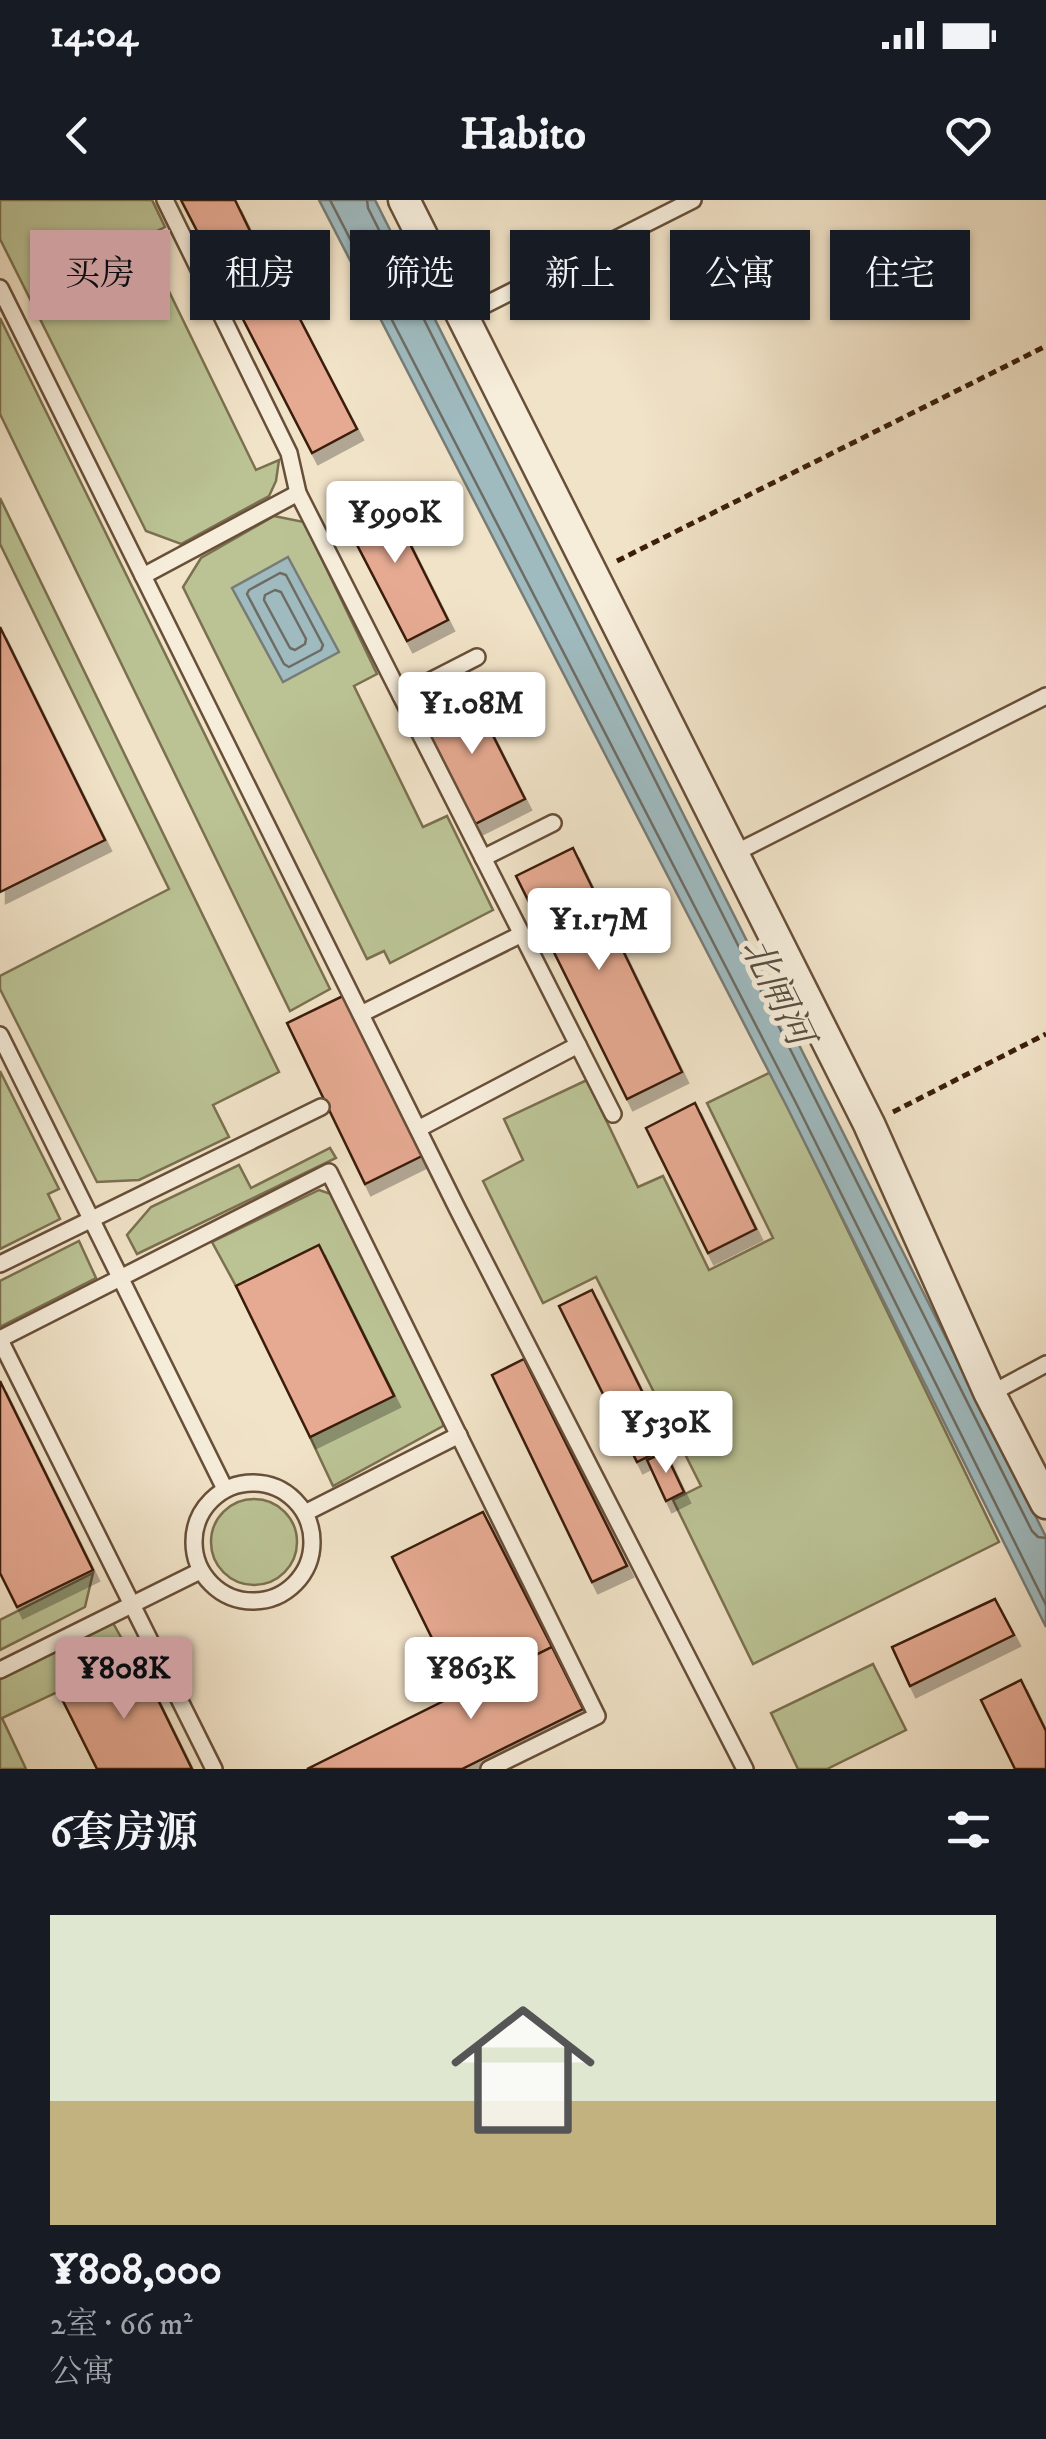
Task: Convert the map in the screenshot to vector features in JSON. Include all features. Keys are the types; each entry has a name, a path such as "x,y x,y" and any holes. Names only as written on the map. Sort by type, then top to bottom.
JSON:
{"street":[{"path":"404,200 419,230"},
{"path":"465,320 869,1124 990,1394 1046,1502"}],"lane":[{"path":"165,200 288,452 298,493 613,1114"},
{"path":"490,302 693,200"},
{"path":"0,288 418,1129 745,1769"},
{"path":"143,576 298,493"},
{"path":"401,696 477,657"},
{"path":"733,854 1046,696"},
{"path":"483,858 553,823"},
{"path":"361,1014 522,934"},
{"path":"0,1035 225,1489"},
{"path":"418,1129 578,1045"},
{"path":"0,1264 321,1106"},
{"path":"214,1769 0,1340 329,1172 598,1716 490,1769"},
{"path":"990,1394 1046,1364"},
{"path":"306,1514 459,1435"},
{"path":"243,1483 279,1488 306,1514 312,1534 308,1564 290,1589 272,1599 252,1602 231,1598 200,1571 194,1551 199,1515 225,1489 243,1483"},
{"path":"0,1670 200,1571"}],"path":[{"path":"592,574 1046,346"},
{"path":"869,1124 1046,1034"}],"green space":[{"path":"0,200 152,200 165,227 30,230 30,299 0,239"},
{"path":"170,293 256,470 279,460 269,496 181,544 146,531 40,320 170,320"},
{"path":"0,318 330,989 290,1011 0,414"},
{"path":"0,498 279,1072 213,1105 229,1137 139,1180 97,1182 0,989 0,976 169,889 0,544"},
{"path":"274,516 304,522 377,674 354,686 423,827 447,816 493,910 390,963 384,951 367,959 183,587 201,558"},
{"path":"0,1071 59,1189 48,1194 60,1219 0,1249"},
{"path":"771,1072 999,1542 753,1664 673,1500 701,1486 596,1277 543,1303 483,1181 523,1160 504,1119 587,1080 638,1187 663,1176 709,1270 773,1238 707,1103"},
{"path":"330,1148 336,1158 137,1254 127,1235 151,1207 239,1165 251,1188"},
{"path":"319,1190 331,1194 443,1416 443,1426 333,1486 310,1437 394,1395 319,1246 236,1286 212,1242"},
{"path":"79,1241 96,1278 0,1327 0,1281"},
{"path":"254,1499 284,1512 297,1542 284,1572 254,1585 224,1572 211,1542 224,1512"},
{"path":"93,1573 85,1607 0,1650 0,1620"},
{"path":"113,1623 132,1657 2,1718 26,1769 0,1769 0,1678"},
{"path":"873,1664 906,1730 827,1769 798,1769 771,1713"}],"water":[{"path":"319,200 375,200 390,230 350,230 350,260"},
{"path":"381,320 435,320 1046,1537 1046,1627 787,1107"},
{"path":"288,557 339,652 283,682 232,588"}],"building":[{"path":"181,200 235,200 250,230 197,230"},
{"path":"243,320 300,320 357,429 312,453"},
{"path":"384,492 448,620 407,641 341,514"},
{"path":"0,627 105,840 0,892"},
{"path":"470,690 525,799 475,824 420,716"},
{"path":"573,848 682,1072 627,1099 516,876"},
{"path":"345,995 424,1155 365,1184 287,1023"},
{"path":"695,1103 756,1229 708,1253 646,1128"},
{"path":"319,1245 394,1396 310,1437 236,1286"},
{"path":"592,1290 669,1446 637,1462 559,1306"},
{"path":"524,1359 627,1566 592,1582 492,1375"},
{"path":"0,1381 93,1570 17,1607 0,1573"},
{"path":"665,1452 684,1492 666,1501 647,1460"},
{"path":"483,1512 552,1647 459,1693 392,1557"},
{"path":"995,1599 1014,1635 910,1686 892,1647"},
{"path":"552,1647 583,1709 462,1769 307,1769"},
{"path":"137,1657 192,1769 97,1769 60,1695"},
{"path":"1021,1680 1046,1731 1046,1769 1015,1769 981,1700"}],"water label":[{"name":"北闸河","path":"778,991"}]}
